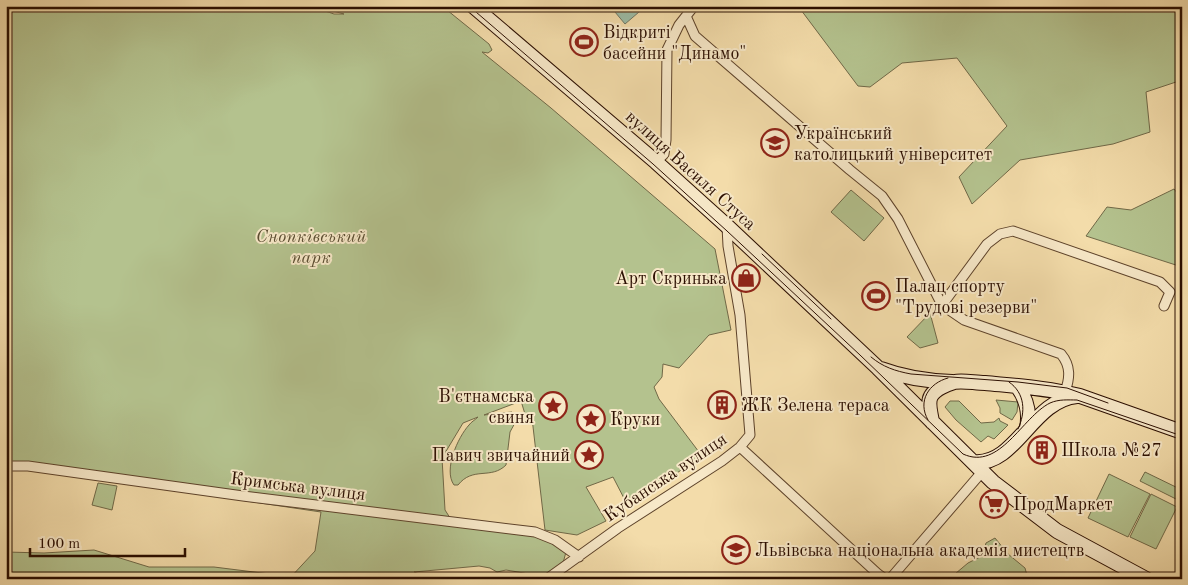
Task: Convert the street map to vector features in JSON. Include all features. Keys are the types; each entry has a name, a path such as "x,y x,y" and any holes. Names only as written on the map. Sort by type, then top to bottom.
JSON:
{"main road":[{"name":"вулиця Василя Стуса","path":"473,6 656,162 727,226 878,368 932,422"},
{"path":"878,368 902,376 928,381 1017,386 1065,392 1182,432"},
{"path":"956,382 944,385 931,395 929,405 932,422 978,467 1057,531 1146,579"},
{"path":"1017,386 1021,391 1028,412 1027,428"},
{"path":"978,467 982,463 1004,453 1049,408 1071,397 1080,396"}],"street":[{"path":"656,162 664,154 666,140 667,50 679,25 691,9"},
{"path":"691,9 695,36"},
{"path":"679,25 695,36 882,196 898,219 942,305 964,320 1062,354 1069,368 1065,392"},
{"name":"Кубанська вулиця","path":"547,579 618,528 722,462 740,447 750,435 740,315 728,246 727,226"},
{"path":"942,305 987,244 1000,234 1013,231 1160,282 1170,292 1164,306"},
{"path":"740,447 885,579"},
{"name":"Кримська вулиця","path":"6,466 28,466 253,497 535,532 555,540 578,556"},
{"path":"890,579 978,467"}],"green space":[{"name":"Снопківський парк","path":"6,6 311,6 334,14 344,14 315,6 393,6 408,11 418,6 442,6 489,44 492,50 488,53 482,52 551,108 715,249 731,330 709,335 679,368 663,364 662,377 654,387 659,399 702,456 628,506 613,477 586,487 606,521 577,535 545,530 532,418 525,414 521,401 484,415 512,412 516,421 510,432 506,465 494,472 470,476 458,485 454,485 450,471 453,454 460,437 478,417 463,423 442,458 445,510 454,524 528,533 551,541 566,552 563,563 543,577 536,578 524,573 506,570 497,572 490,568 479,566 414,572 419,574 417,579 289,579 315,551 321,512 30,469 6,469"},
{"path":"798,6 1182,6 1182,80 1146,92 1150,132 1113,144 1020,160 972,204 959,177 1007,126 957,58 902,63 870,87 858,86"},
{"path":"1174,189 1182,199 1182,267 1086,236 1107,207 1131,210"},
{"path":"851,190 884,218 864,241 831,212"},
{"path":"930,313 938,343 920,348 907,337"},
{"path":"996,400 1018,402 1017,412 1012,420 1000,413"},
{"path":"950,401 959,401 981,423 994,422 999,418 1000,421 1008,425 994,439 988,436 981,442 956,420 945,407"},
{"path":"1145,472 1182,490 1180,501 1140,481"},
{"path":"1109,474 1150,494 1128,537 1088,518"},
{"path":"98,483 117,486 112,510 92,505"},
{"path":"1151,494 1177,507 1156,549 1130,537"},
{"path":"995,538 1008,554 1025,568 1028,579 985,576 983,579 949,579 968,563 982,556 986,543"},
{"path":"94,550 149,567 214,567 278,575 282,579 6,579 6,552 44,553"}],"shaded area":[{"path":"610,6 646,6 625,24"}],"tram line":[{"path":"469,6 653,164 727,231 963,454 976,457 988,455 1010,440 1040,410 1050,403 1064,400 1077,400 1182,436"},
{"path":"762,254 831,319"},
{"path":"871,357 890,368 911,374 1018,382 1067,388 1108,403"},
{"path":"928,420 925,413 924,400 930,388 941,380 948,378"},
{"path":"1009,382 1021,397 1023,410 1018,429"}],"place":[{"name":"Відкриті басейни \"Динамо\"","path":"584,42"},
{"name":"Український католицький університет","path":"775,143"},
{"name":"Арт Скринька","path":"746,278"},
{"name":"Палац спорту \"Трудові резерви\"","path":"876,296"},
{"name":"ЖК Зелена тераса","path":"722,405"},
{"name":"В'єтнамська свиня","path":"553,406"},
{"name":"Круки","path":"591,419"},
{"name":"Школа №27","path":"1042,450"},
{"name":"Павич звичайний","path":"589,455"},
{"name":"ПродМаркет","path":"994,504"},
{"name":"Львівська національна академія мистецтв","path":"736,550"}]}
